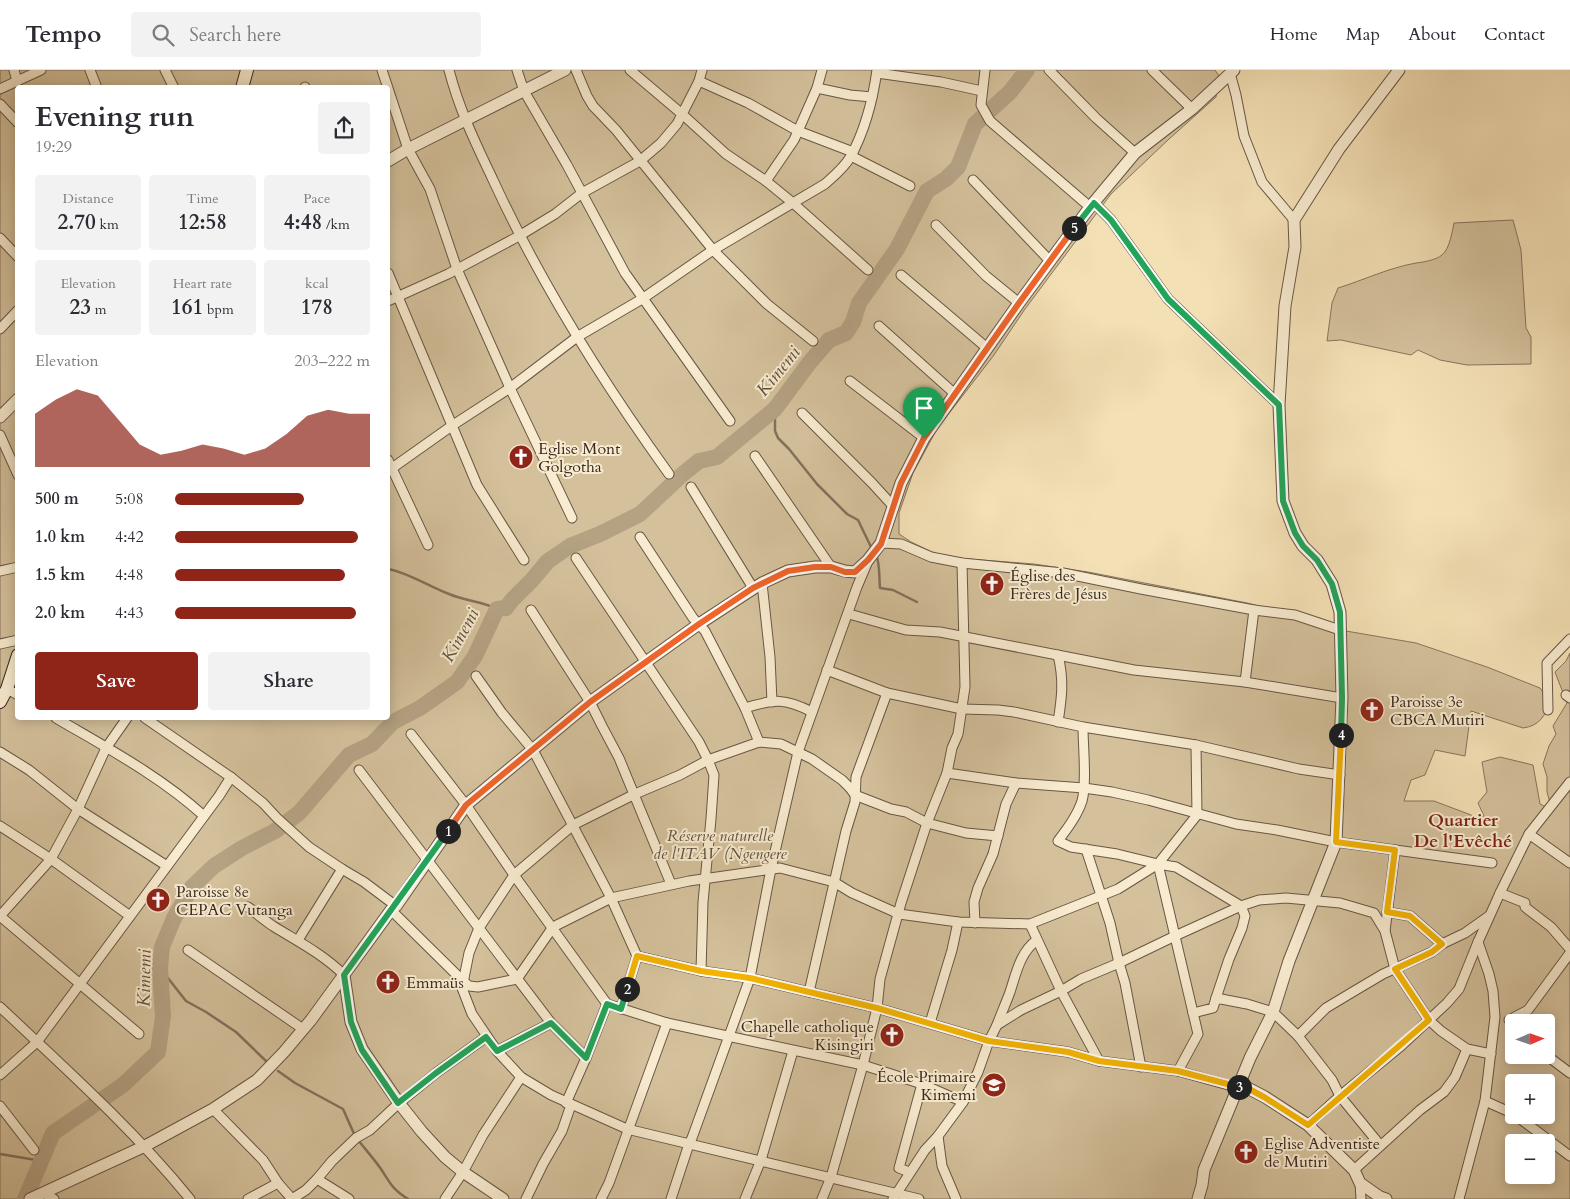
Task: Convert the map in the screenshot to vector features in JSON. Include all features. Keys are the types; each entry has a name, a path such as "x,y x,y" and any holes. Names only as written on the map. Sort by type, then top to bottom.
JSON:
{"main road":[{"path":"243,85 247,70"},
{"path":"0,702 12,692 15,674"}],"street":[{"path":"14,70 17,81"},
{"path":"0,89 41,70"},
{"path":"90,70 96,85"},
{"path":"165,70 172,85"},
{"path":"382,70 387,85"},
{"path":"449,70 465,122 519,236 577,337 624,412 669,474"},
{"path":"517,70 524,91 605,238 642,299 730,421"},
{"path":"390,160 565,70"},
{"path":"576,70 593,106 616,130 713,250 767,304 813,341"},
{"path":"630,70 726,154 766,181 793,203 868,270"},
{"path":"390,300 457,269 519,236 555,214 582,194 640,161 668,136 699,81 702,70"},
{"path":"766,181 787,152 798,131 817,88 822,70"},
{"path":"985,70 981,106 990,122 1111,220 1168,299 1279,405"},
{"path":"1049,70 1096,118 1135,152"},
{"path":"1152,70 1192,109"},
{"path":"1198,1199 1204,1170 1250,1058 1273,1012 1312,901 1336,842 1342,698 1340,612 1332,584 1317,560 1303,546 1295,533 1283,501 1279,405 1285,306 1295,247 1294,220 1339,149 1398,70"},
{"path":"390,466 510,388 577,337 642,299 713,250 825,184 852,154 869,111 877,71 941,82 982,92"},
{"path":"30,1199 49,1196 145,1146 213,1110 257,1080 303,1029 393,908 466,805 590,702 757,585 788,571 815,567 831,567 845,572 855,572 868,560 881,544 901,483 924,438 1050,261 1135,152 1192,109 1230,71"},
{"path":"1230,71 1244,136 1262,182 1294,220"},
{"path":"699,81 748,103 798,131 852,154 910,186"},
{"path":"817,88 850,95 872,97"},
{"path":"390,94 408,149 430,189 457,269 510,388 572,518"},
{"path":"1,110 15,121"},
{"path":"972,180 1050,261"},
{"path":"936,225 986,276 1019,303"},
{"path":"0,238 15,254"},
{"path":"901,274 988,348"},
{"path":"390,278 477,485 524,560"},
{"path":"0,329 15,313"},
{"path":"879,326 956,394"},
{"path":"850,381 924,438"},
{"path":"0,417 15,401"},
{"path":"802,413 893,506"},
{"path":"0,435 15,468"},
{"path":"755,456 831,567"},
{"path":"390,469 428,545"},
{"path":"691,487 757,585 770,657 772,702"},
{"path":"640,537 693,618 705,631 746,708 759,742"},
{"path":"881,544 901,544 930,557 962,563 1064,573 1254,610 1295,615 1340,630"},
{"path":"576,558 699,742 714,775 712,819 705,879 701,971"},
{"path":"671,1199 689,1144 750,978 771,869 798,752 868,560"},
{"path":"822,1199 831,1177 863,1065 877,1008 880,979 901,903 947,772 952,748 958,734 965,688 962,563"},
{"path":"0,571 15,567"},
{"path":"531,610 590,702 619,758 671,884"},
{"path":"1245,682 1254,610"},
{"path":"848,614 906,630 940,632 963,636 1134,670 1245,682 1342,698"},
{"path":"1548,710 1547,663 1570,638"},
{"path":"0,644 15,641"},
{"path":"1058,655 1062,669 1063,685 1058,722"},
{"path":"827,670 887,693 962,709 998,710 1196,745 1299,768 1340,775"},
{"path":"476,676 502,713 533,750 611,898 637,956 621,1009"},
{"path":"809,992 854,802 858,771 887,693"},
{"path":"746,708 763,702 789,702 812,712"},
{"path":"59,720 170,788 204,816"},
{"path":"126,720 106,748 78,809 51,859 0,916 139,1034"},
{"path":"148,720 231,777 263,803 309,847 364,882 393,908 463,981 469,986 478,987 517,978 553,927 611,898 671,884 771,869 780,868 834,882 852,893 899,914 958,922 1030,924 1118,889 1158,864 1197,815 1196,745"},
{"path":"1083,726 1084,788 1082,800 1070,826 1058,841 1071,847 1118,854 1176,867 1241,906 1245,916 1213,1008 1193,1013"},
{"path":"412,734 466,805 607,1004 667,1023 863,1065 922,1084 963,1102"},
{"path":"919,1199 894,1196 831,1177 628,1129 569,1104 521,1077 486,1037 472,1014 462,988 469,953 479,928 514,875 573,825 708,760 759,742 781,744 798,752 812,759 842,780 855,795 892,809 906,812 928,824 966,833 998,836"},
{"path":"0,752 29,770 78,809 167,866"},
{"path":"358,770 551,1023 586,1058"},
{"path":"947,772 1016,783 1084,788 1148,800 1197,815 1236,824 1336,842 1492,863"},
{"path":"0,1075 37,1042 231,777"},
{"path":"1308,1125 1401,1046 1459,989 1500,893 1530,834 1570,782"},
{"path":"975,923 974,902 978,888 994,854 1006,804 1016,783"},
{"path":"0,826 51,859 130,916"},
{"path":"1530,834 1570,863"},
{"path":"1086,849 1110,923 1125,982 1141,1067"},
{"path":"1385,932 1395,850"},
{"path":"1158,864 1198,1034 1178,1071"},
{"path":"298,940 342,869"},
{"path":"1500,893 1525,903 1525,907 1551,927 1570,950"},
{"path":"997,1025 1021,1010 1081,980 1241,906 1259,900 1286,898 1340,903 1374,913 1385,932 1395,969 1429,1020 1454,1041 1466,1048 1491,1054"},
{"path":"248,906 272,925 335,965 344,975 351,1022 362,1050 398,1103 445,1157 463,1172 503,1199"},
{"path":"1387,912 1410,916 1442,944"},
{"path":"1298,1036 1326,1008 1383,974 1432,952 1442,944 1465,934 1490,915"},
{"path":"930,1023 952,950 958,922"},
{"path":"1030,924 1061,991 1099,1061"},
{"path":"894,1196 925,1150 938,1136 963,1102 978,1072 997,1025 1010,991 1016,968 1037,940"},
{"path":"1459,1199 1485,1101 1495,1017 1490,974 1478,942"},
{"path":"188,950 303,1029"},
{"path":"1523,1014 1528,1010 1570,954"},
{"path":"637,956 701,971 750,978 877,1008 989,1041 1068,1052 1099,1061 1178,1071 1239,1086 1264,1097 1308,1125 1354,1170 1360,1183 1361,1199"},
{"path":"1216,998 1247,1004 1273,1012 1298,1036 1332,1080 1340,1096 1380,1145"},
{"path":"526,1199 562,1131 569,1104 607,1004"},
{"path":"0,1007 145,1146 188,1196 178,1199"},
{"path":"1495,1017 1505,1021"},
{"path":"497,1051 551,1023"},
{"path":"601,1199 609,1183 667,1023"},
{"path":"213,1110 263,1160 278,1183 292,1199 306,1190 332,1161 350,1144 370,1130 398,1103 486,1037"},
{"path":"1354,1170 1450,1085 1460,1067 1466,1048"},
{"path":"745,1199 761,1160 794,1051"},
{"path":"1555,1062 1570,1073"},
{"path":"445,1199 463,1172 483,1135 521,1077"},
{"path":"909,1172 899,1168 922,1084"},
{"path":"1485,1101 1505,1111"},
{"path":"0,1106 34,1150"},
{"path":"1526,1124 1570,1156"},
{"path":"938,1136 942,1166 956,1199"},
{"path":"317,1179 349,1199"},
{"path":"248,1199 278,1183"},
{"path":"1360,1183 1386,1199"}],"green space":[{"name":"Réserve naturelle de l'ITAV (Ngengere","path":"0,70 1215,70 1219,76 1216,97 1111,194 1025,309 994,355 937,429 913,473 899,513 899,534 911,542 943,557 1034,564 1088,572 1247,603 1324,622 1340,630 1416,643 1487,667 1540,688 1549,701 1544,716 1537,723 1523,728 1471,711 1465,756 1435,750 1425,775 1411,780 1404,801 1434,801 1479,818 1484,816 1478,803 1487,792 1482,762 1500,757 1533,765 1540,804 1546,807 1550,803 1547,792 1547,777 1543,764 1549,746 1556,734 1553,726 1567,703 1555,672 1566,661 1570,653 1570,1199 0,1199"},
{"path":"1513,220 1521,250 1526,328 1531,337 1531,364 1467,365 1440,360 1418,350 1411,355 1341,340 1327,341 1332,303 1338,288 1396,268 1439,257 1445,252 1449,244 1454,223"}],"waterway":[{"name":"Kimemi","path":"25,1199 53,1133 123,1085 158,1052 163,1016 160,968 162,947 174,918 192,887 214,866 242,848 275,831 299,813 349,755 372,744 393,722 420,708 457,682 475,656 497,609 506,608 548,561 570,546 600,534 640,514 699,461 717,457 775,409 829,340 846,333 853,322 859,303 897,249 927,191 946,179 958,167 975,124 1010,92 1027,70"},
{"path":"775,409 775,431 778,438 817,484 847,514 858,520 872,549"},
{"path":"876,555 879,566 880,588 893,590 917,602"},
{"path":"390,570 403,573 441,591 497,609"},
{"path":"160,968 186,1001 236,1032 266,1061"},
{"path":"278,1071 295,1083 343,1109 355,1136"},
{"path":"358,1140 392,1186 408,1199"},
{"name":"Kimemi","path":"0,1154 42,1161"}],"place":[{"name":"Eglise Mont Golgotha","path":"521,457"},
{"name":"Église des Frères de Jésus","path":"992,584"},
{"name":"Paroisse 3e CBCA Mutiri","path":"1372,710"},
{"name":"Paroisse 8e CEPAC Vutanga","path":"158,900"},
{"name":"Emmaüs","path":"388,982"},
{"name":"Chapelle catholique Kisingiri","path":"892,1035"},
{"name":"École Primaire Kimemi","path":"994,1085"},
{"name":"Eglise Adventiste de Mutiri","path":"1246,1152"}],"district":[{"name":"Quartier De l'Evêché","path":"1463,830"}],"route":[{"path":"1094,203 1111,220 1168,299 1279,405 1283,501 1295,533 1303,546 1317,560 1332,584 1340,612 1342,698 1336,842 1395,850 1387,912 1410,916 1442,944 1432,952 1395,969 1429,1020 1308,1125 1240,1084 1239,1088 1178,1071 1099,1061 1068,1052 989,1041 877,1008 750,978 701,971 637,956 621,1009 607,1004 586,1058 551,1023 497,1051 486,1037 398,1103 362,1050 351,1022 344,975 391,910 396,906 466,805 590,702 699,624 762,582 788,571 815,567 831,567 845,572 855,572 881,544 901,483 924,438 1019,303 1094,203"}]}
